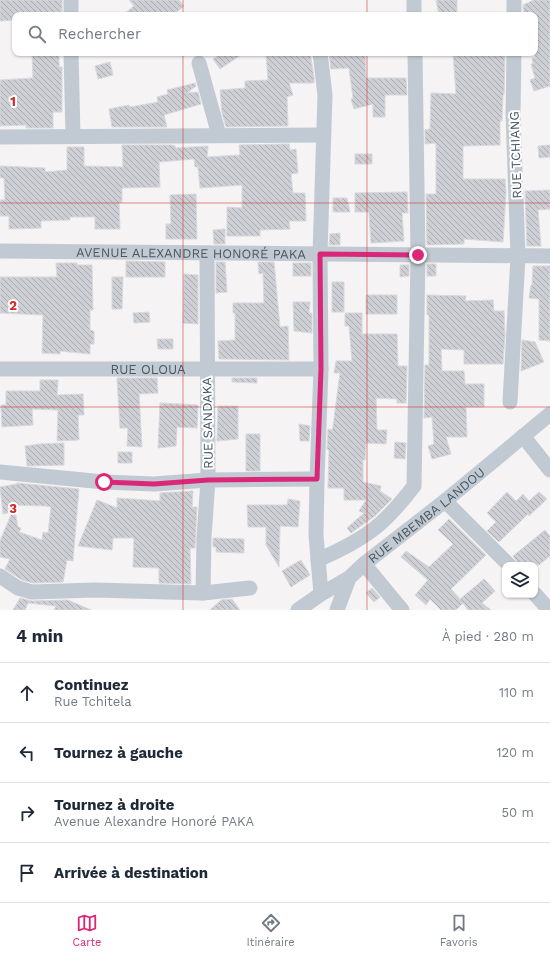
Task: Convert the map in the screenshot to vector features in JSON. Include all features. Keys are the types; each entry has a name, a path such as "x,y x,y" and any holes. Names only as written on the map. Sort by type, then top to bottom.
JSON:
{"street":[{"path":"414,0 414,12"},
{"path":"514,0 514,12"},
{"path":"71,56 73,136"},
{"path":"320,56 325,95 320,254 321,369 316,535 321,594"},
{"path":"318,560 344,549 380,524 398,506 414,486 418,255 415,56"},
{"name":"RUE TCHIANG","path":"510,402 518,256 514,56"},
{"path":"199,63 219,135"},
{"path":"0,137 323,135"},
{"name":"AVENUE ALEXANDRE HONORÉ PAKA","path":"0,251 550,256"},
{"name":"RUE SANDAKA","path":"203,593 208,480 206,369 207,253"},
{"name":"RUE OLOUA","path":"0,369 321,369"},
{"name":"RUE MBEMBA LANDOU","path":"298,610 321,594 349,578 364,564 445,502 550,414"},
{"path":"523,436 550,470"},
{"path":"0,472 111,482 154,484 208,480 317,479"},
{"path":"445,502 506,562"},
{"path":"364,564 402,610"},
{"path":"0,576 18,588 32,592 95,590 203,593 250,588"},
{"path":"336,610 349,578"},
{"path":"538,597 549,610"}],"building":[{"path":"0,0 62,0 62,12 12,12 12,20 0,21"},
{"path":"129,0 179,0 184,6 177,12 127,12 134,6"},
{"path":"436,0 457,0 457,12 438,12"},
{"path":"534,0 550,0 550,86 534,91 530,80 535,78 531,64 533,64 532,58 538,56 538,12 524,12 523,5"},
{"path":"32,56 59,56 59,67 62,67 62,112 53,112 53,128 26,128 26,125 0,126 0,80 33,78"},
{"path":"218,56 240,56 220,69 213,59"},
{"path":"266,56 310,56 314,83 289,83 293,95 287,97 288,126 226,127 222,113 220,90 245,88 245,81 268,80"},
{"path":"329,56 365,56 366,78 406,78 407,95 385,95 385,117 373,117 373,104 354,109 351,99 353,98 349,68 331,69"},
{"path":"453,56 505,56 504,95 502,121 500,121 500,145 463,146 463,179 505,179 506,192 503,242 464,239 464,244 427,245 426,194 436,194 436,143 425,144 425,130 430,129 431,93 456,94"},
{"path":"110,62 113,75 98,79 95,66"},
{"path":"195,83 196,86 187,93 198,92 201,104 164,115 167,127 112,127 109,109 158,102 157,97 168,94 167,90"},
{"path":"289,144 290,150 296,149 298,173 291,174 293,193 305,193 306,221 289,221 290,229 260,230 260,236 227,236 227,207 242,208 242,185 200,188 198,167 195,167 194,159 159,162 160,187 122,188 122,202 119,203 120,229 95,229 95,217 70,217 70,220 41,221 41,228 9,229 9,216 0,216 0,200 5,200 4,178 0,178 0,166 45,168 45,172 67,170 67,147 84,147 84,166 123,167 122,145 172,145 176,148 208,146 207,157 240,155 239,145"},
{"path":"550,145 550,157 539,158 538,146"},
{"path":"355,154 372,154 372,164 355,164"},
{"path":"550,190 550,209 538,210 541,246 527,246 525,191"},
{"path":"407,192 408,213 402,213 404,241 371,243 369,213 355,212 355,193"},
{"path":"196,194 197,239 166,239 166,224 171,224 170,195"},
{"path":"333,198 347,198 350,212 333,212"},
{"path":"225,229 225,244 214,244 213,230"},
{"path":"340,233 340,245 329,245 330,234"},
{"path":"126,261 165,262 165,277 126,277"},
{"path":"216,262 225,262 227,292 216,293"},
{"path":"258,262 274,262 280,327 288,326 289,360 219,359 218,341 235,340 235,313 233,313 233,303 264,303 263,273 259,274"},
{"path":"56,263 92,265 93,310 90,310 90,330 94,331 94,344 90,344 90,354 60,351 60,354 42,353 43,315 0,313 0,277 57,277"},
{"path":"293,263 311,263 311,276 293,276"},
{"path":"427,264 436,264 436,276 427,276"},
{"path":"400,265 409,265 409,276 400,277"},
{"path":"533,266 550,266 550,341 539,340 539,299 529,298 532,285"},
{"path":"184,274 198,275 198,324 183,323"},
{"path":"112,277 123,277 122,309 112,309"},
{"path":"332,282 344,282 344,312 332,312"},
{"path":"366,295 397,295 397,314 366,314"},
{"path":"427,295 466,296 465,301 493,300 494,311 504,311 505,335 503,364 464,364 464,350 441,349 442,371 464,371 465,384 484,384 484,407 466,407 467,437 446,437 451,454 432,459 428,446 434,444 432,417 424,418 425,365 429,365 429,315 427,315"},
{"path":"293,302 310,302 309,313 312,313 312,333 294,331"},
{"path":"149,312 150,322 134,323 133,313"},
{"path":"345,313 362,313 362,334 397,334 398,366 407,366 406,403 397,403 397,399 376,398 377,430 387,430 386,444 366,443 365,460 363,460 363,482 381,486 380,491 392,499 375,516 351,533 347,528 364,513 359,511 366,500 344,500 344,488 328,488 328,429 332,430 333,426 340,373 334,373 336,361 352,361 349,326 345,326"},
{"path":"157,339 173,339 173,349 158,349"},
{"path":"522,340 535,342 544,362 521,371"},
{"path":"117,378 157,378 158,393 139,394 142,447 127,446 128,428 120,428"},
{"path":"232,378 257,378 257,383 232,382"},
{"path":"40,380 58,380 57,395 83,394 84,415 78,415 79,440 57,441 58,410 32,409 33,425 2,427 1,405 6,405 6,391 40,391"},
{"path":"160,403 198,405 197,428 177,427 176,446 158,448"},
{"path":"218,406 238,406 238,439 217,441"},
{"path":"299,424 310,426 309,441 300,441"},
{"path":"246,434 260,434 260,471 246,471"},
{"path":"395,442 406,443 405,459 394,458"},
{"path":"64,443 64,465 27,466 25,446"},
{"path":"118,452 132,452 132,463 118,463"},
{"path":"17,484 79,489 73,561 67,560 63,582 33,583 22,580 5,569 10,559 0,557 0,541 12,512 3,514 0,487","holes":["14,505 51,507 48,533 43,532 42,540 19,532 21,528 18,527"]},
{"path":"193,491 192,507 197,507 195,548 190,548 191,584 159,583 159,568 133,567 134,538 113,538 112,550 78,546 97,500 117,508 117,498 160,501 160,493"},
{"path":"507,492 516,501 523,494 529,501 539,492 547,499 529,516 528,514 499,542 487,531 496,522 487,513"},
{"path":"288,499 300,501 298,527 280,526 279,567 266,545 266,527 248,527 247,505 287,505"},
{"path":"449,519 486,555 451,589 460,599 484,579 495,591 482,603 491,610 468,610 463,603 456,610 441,610 430,599 426,605 415,595 428,580 401,557 406,551 429,567 453,544 438,530"},
{"path":"545,530 550,536 550,556 539,565 538,562 517,562 513,556"},
{"path":"213,538 244,539 244,553 216,552 216,547 213,547"},
{"path":"301,560 310,575 291,587 282,571"},
{"path":"372,588 380,597 374,602 366,593"},
{"path":"20,598 32,601 68,600 91,610 54,610 56,606 28,603 25,610 13,610"},
{"path":"232,599 240,610 210,610 221,600"}],"route":[{"path":"104,482 154,484 208,480 317,479 321,369 320,254 418,255"}]}
